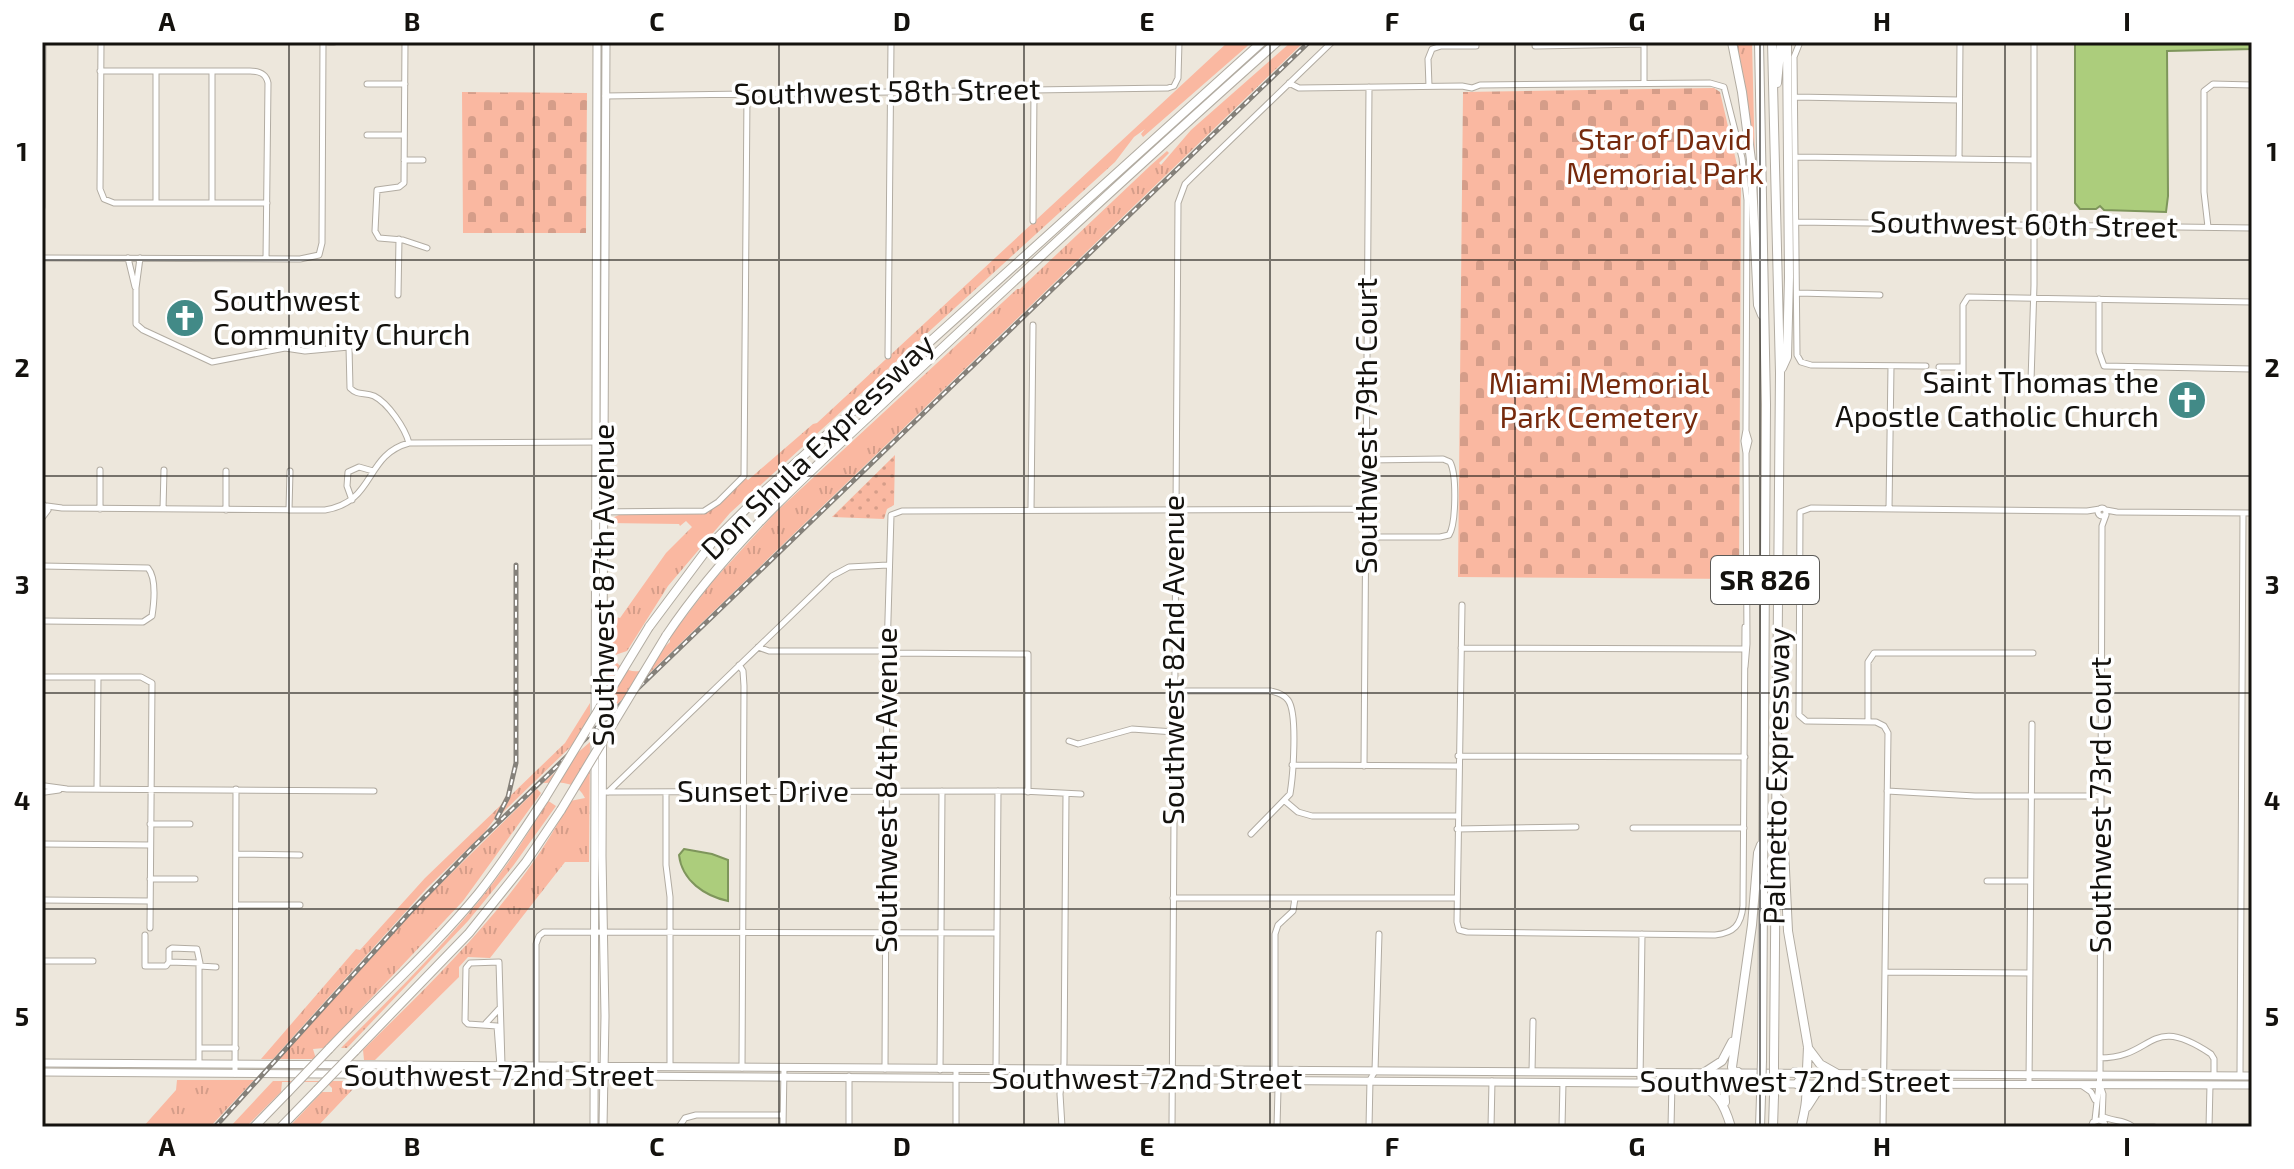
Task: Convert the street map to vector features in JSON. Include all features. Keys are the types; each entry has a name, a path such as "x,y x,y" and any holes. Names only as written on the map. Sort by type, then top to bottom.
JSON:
{"highway":[{"name":"Don Shula Expressway","path":"254,1127 412,966 477,895 510,853 649,627 711,544 760,495 1262,42"},
{"name":"Don Shula Expressway","path":"281,1127 477,924 526,862 666,636 726,557 777,504 1034,261 1277,42"},
{"path":"1732,42 1748,133 1758,305 1765,323"},
{"name":"Palmetto Expressway","path":"1759,42 1765,323 1760,1127"},
{"name":"Palmetto Expressway","path":"1772,42 1780,373 1773,1127"},
{"path":"1774,95 1779,77 1781,42"},
{"path":"1780,373 1787,357 1789,305 1787,42"},
{"path":"1776,791 1782,808 1788,931 1808,1047 1801,1078 1804,1111 1801,1127"},
{"path":"1725,1107 1733,1077 1735,1034 1752,925 1758,853 1764,837"},
{"path":"1705,1072 1722,1061 1735,1034"},
{"path":"1808,1047 1820,1064 1836,1073"},
{"path":"1692,1082 1712,1090 1725,1107 1731,1127"},
{"path":"1804,1111 1813,1096 1831,1084"}],"main road":[{"name":"Southwest 87th Avenue","path":"597,42 602,96"},
{"name":"Southwest 87th Avenue","path":"603,1127 600,1076 602,788 599,512 602,96 606,42"},
{"name":"Southwest 87th Avenue","path":"599,652 602,788 594,865 601,932"},
{"path":"594,865 602,856"},
{"name":"Southwest 72nd Street","path":"42,1063 235,1070 518,1070 600,1076 718,1077 784,1072"},
{"name":"Southwest 72nd Street","path":"185,1069 199,1065 235,1070"},
{"name":"Southwest 72nd Street","path":"467,1071 501,1066 518,1070 536,1066 670,1066 850,1073 1273,1076 1375,1071 1532,1072 1563,1076"},
{"name":"Southwest 72nd Street","path":"42,1072 149,1068"},
{"path":"718,1077 721,1073 739,1073 742,1068"},
{"name":"Southwest 72nd Street","path":"1640,1077 1672,1072 1705,1072 1733,1077"},
{"path":"1672,1072 1672,1082"},
{"name":"Southwest 72nd Street","path":"1273,1076 1370,1080 1640,1077 1692,1082 1733,1077 1801,1078 1836,1073 1885,1078 2252,1085"},
{"name":"Southwest 87th Avenue","path":"594,1127 600,1076"},
{"path":"2206,1085 2214,1076"},
{"name":"Southwest 72nd Street","path":"2029,1079 2080,1084 2100,1080 2252,1076"},
{"name":"Southwest 72nd Street","path":"1801,1078 1831,1084 1885,1078"}],"street":[{"path":"42,207 43,42"},
{"path":"101,42 102,197 111,203 267,203"},
{"path":"42,258 309,259 319,255 322,243 328,42"},
{"path":"405,42 403,186 378,189 375,195 376,236 427,248"},
{"path":"888,356 891,42"},
{"name":"Southwest 58th Street","path":"602,96 1166,88 1176,85 1179,42"},
{"path":"1332,42 1289,83 1296,88 1462,86 1470,83 1710,83 1724,87 1746,189 1746,430 1749,442 1746,453 1743,906 1739,923 1732,931 1723,934 1642,934 1459,930 1457,766 1462,605"},
{"path":"1800,42 1794,55 1797,353 1801,362 1811,365 1926,366"},
{"path":"1959,159 1960,42"},
{"path":"2031,381 2034,42"},
{"path":"1535,46 1644,43 1644,83"},
{"path":"1429,86 1428,59 1432,49 1439,46 1476,46"},
{"path":"100,71 253,71 263,74 268,83 266,259"},
{"path":"156,71 156,203"},
{"path":"212,71 212,203"},
{"name":"Southwest 82nd Avenue","path":"1172,1127 1177,211 1181,193 1192,177 1289,83"},
{"path":"367,84 405,84"},
{"path":"2208,227 2204,195 2204,94 2207,87 2215,84 2252,85"},
{"name":"Southwest 79th Court","path":"1364,766 1369,87"},
{"path":"1033,221 1034,90"},
{"path":"599,512 704,511 742,479 745,469 747,94"},
{"path":"1795,97 1959,100"},
{"path":"367,135 404,135"},
{"path":"1796,157 2034,160"},
{"path":"404,160 423,160"},
{"name":"Southwest 60th Street","path":"1796,222 2252,228"},
{"path":"398,295 399,239"},
{"path":"128,258 136,288"},
{"path":"140,258 136,324 212,362 285,348 305,351 349,347 351,389 355,393 374,396 405,427 409,443"},
{"path":"1797,293 1880,295"},
{"path":"1963,380 1964,301 1971,297 2252,302"},
{"path":"2099,299 2099,349 2103,365 2252,369"},
{"path":"1033,325 1031,510 1366,509"},
{"path":"1889,509 1891,366"},
{"path":"1939,367 1963,367"},
{"path":"45,505 100,509 330,509 352,500 390,451 409,443 600,442"},
{"path":"1366,537 1449,535 1453,524 1454,473 1450,462 1443,459 1367,460"},
{"path":"352,500 347,486 349,471 362,467 373,471"},
{"path":"100,470 100,509"},
{"path":"163,509 164,470"},
{"path":"226,471 226,510"},
{"path":"289,510 290,471"},
{"path":"42,495 45,505 42,526"},
{"path":"45,516 62,508"},
{"path":"1883,1127 1888,734 1884,726 1868,722 1801,719 1798,710 1798,613 1801,604 1798,594 1799,517 1804,509 2252,513"},
{"name":"Southwest 84th Avenue","path":"885,1073 889,519 893,513 900,511 1031,510"},
{"name":"Southwest 73rd Court","path":"2100,1080 2103,513"},
{"path":"2240,1076 2243,513"},
{"path":"602,788 617,783 835,573 855,566 888,565"},
{"path":"42,566 142,566 149,568 153,577 151,617 142,622 42,621"},
{"path":"758,647 769,651 1028,654 1028,792"},
{"path":"1461,648 1745,647"},
{"path":"1868,722 1868,662 1871,655 1880,651 2033,653"},
{"path":"739,665 744,682 742,1068"},
{"path":"42,677 139,677 149,680 153,691 150,928"},
{"path":"97,789 98,677"},
{"path":"1174,691 1264,691 1282,694 1289,701 1292,710 1290,794 1251,834"},
{"path":"2029,1079 2032,724"},
{"path":"1069,741 1078,744 1132,729 1174,732"},
{"path":"1458,756 1745,757"},
{"path":"1292,765 1457,766"},
{"path":"617,783 623,792"},
{"name":"Sunset Drive","path":"602,788 623,792 998,791 1081,794"},
{"path":"43,789 374,791"},
{"path":"235,1070 236,789"},
{"path":"940,1073 942,791"},
{"path":"996,1074 998,791"},
{"path":"1887,791 2101,796"},
{"path":"666,792 670,1066"},
{"path":"1062,1127 1066,794"},
{"path":"1285,801 1298,812 1308,815 1457,816"},
{"path":"150,824 190,824"},
{"path":"1457,829 1576,827"},
{"path":"1633,828 1744,828"},
{"path":"42,844 150,845"},
{"path":"236,854 300,855"},
{"path":"150,879 195,879"},
{"path":"1987,881 2030,881"},
{"path":"1173,898 1457,898"},
{"path":"1288,1079 1287,1088 1269,1088 1273,1076 1275,934 1278,925 1293,911 1295,898"},
{"path":"42,900 150,901"},
{"path":"237,905 300,905"},
{"path":"536,1066 536,944 540,934 549,931 997,933"},
{"path":"1369,1127 1370,1080 1375,1071 1379,934"},
{"path":"1640,1077 1642,934"},
{"path":"145,935 145,966 166,966 172,948 200,951 199,1065"},
{"path":"42,961 93,961"},
{"path":"169,962 216,967"},
{"path":"499,962 501,1066 499,1030 495,1024 468,1024 465,1021 468,963 499,962"},
{"path":"1886,972 2030,973"},
{"path":"485,1023 499,1009"},
{"path":"1532,1072 1533,1021"},
{"path":"2100,1058 2122,1056 2157,1038 2175,1035 2212,1055 2214,1076"},
{"path":"199,1048 236,1048"},
{"path":"783,1127 784,1072"},
{"path":"849,1127 850,1073"},
{"path":"956,1073 956,1127"},
{"path":"1562,1127 1563,1076"},
{"path":"1491,1127 1492,1080"},
{"path":"2096,1105 2100,1080"},
{"path":"2100,1080 2103,1094 2101,1121"},
{"path":"1671,1127 1672,1082"},
{"path":"2080,1084 2092,1093 2101,1121"},
{"path":"2206,1085 2209,1127"},
{"path":"1277,1127 1278,1089"},
{"path":"679,1127 683,1120 699,1114 783,1115"},
{"path":"2091,1127 2110,1120 2131,1127 2154,1127"}],"green space":[{"path":"1228,42 1252,42 1143,137 1141,134 1145,129 1134,137 1115,162 730,513 668,586 627,651 612,656 616,662 627,670 639,671 670,642 670,637 712,582 776,512 1151,165 1167,151 1169,153 1159,163 1161,165 1191,130 1291,42 1304,42 607,714 607,627 616,617 620,618 666,553 692,527 686,521 680,526 608,523 608,520 621,514 708,512 745,478 748,480 817,423"},
{"path":"1734,42 1752,42 1755,164"},
{"name":"Miami Memorial Park Cemetery","path":"1714,88 1720,92 1741,182 1739,579 1458,577 1463,92"},
{"path":"462,92 587,93 586,233 463,233"},
{"path":"895,455 894,505 887,509 884,519 832,517"},
{"path":"590,703 590,728 502,813 509,797 565,743"},
{"path":"590,742 589,862 565,862 490,958 468,957 459,967 459,977 375,1060 364,1060 363,1050 449,964 503,902 528,870 570,801 585,798 572,786 543,783"},
{"path":"537,789 541,793 463,901 324,1048 313,1049 316,1059 279,1059 411,913"},
{"path":"505,796 500,812 484,833 427,888 273,1059 261,1059 356,949 360,950 425,878 502,804"},
{"path":"547,800 556,806 468,921 347,1048 341,1048 426,961 479,901 527,835"},
{"path":"177,1080 254,1080 210,1127 143,1127 176,1090"},
{"path":"273,1081 351,1081 353,1089 317,1127 289,1127 322,1092 332,1092 332,1088 326,1082 282,1082 281,1092 246,1127 230,1127"}],"shaded area":[{"path":"2075,42 2252,42 2252,49 2167,51 2166,212 2104,210 2100,206 2080,209 2075,203"},
{"path":"684,849 728,860 728,901 703,891 690,880 679,855"}],"railway":[{"path":"215,1127 474,846 1309,42"},
{"path":"497,818 508,797 516,763 516,565"}],"place":[{"name":"Southwest Community Church","path":"185,318"},
{"name":"Saint Thomas the Apostle Catholic Church","path":"2187,400"}],"park label":[{"name":"Star of David Memorial Park","path":"1665,157"}]}
